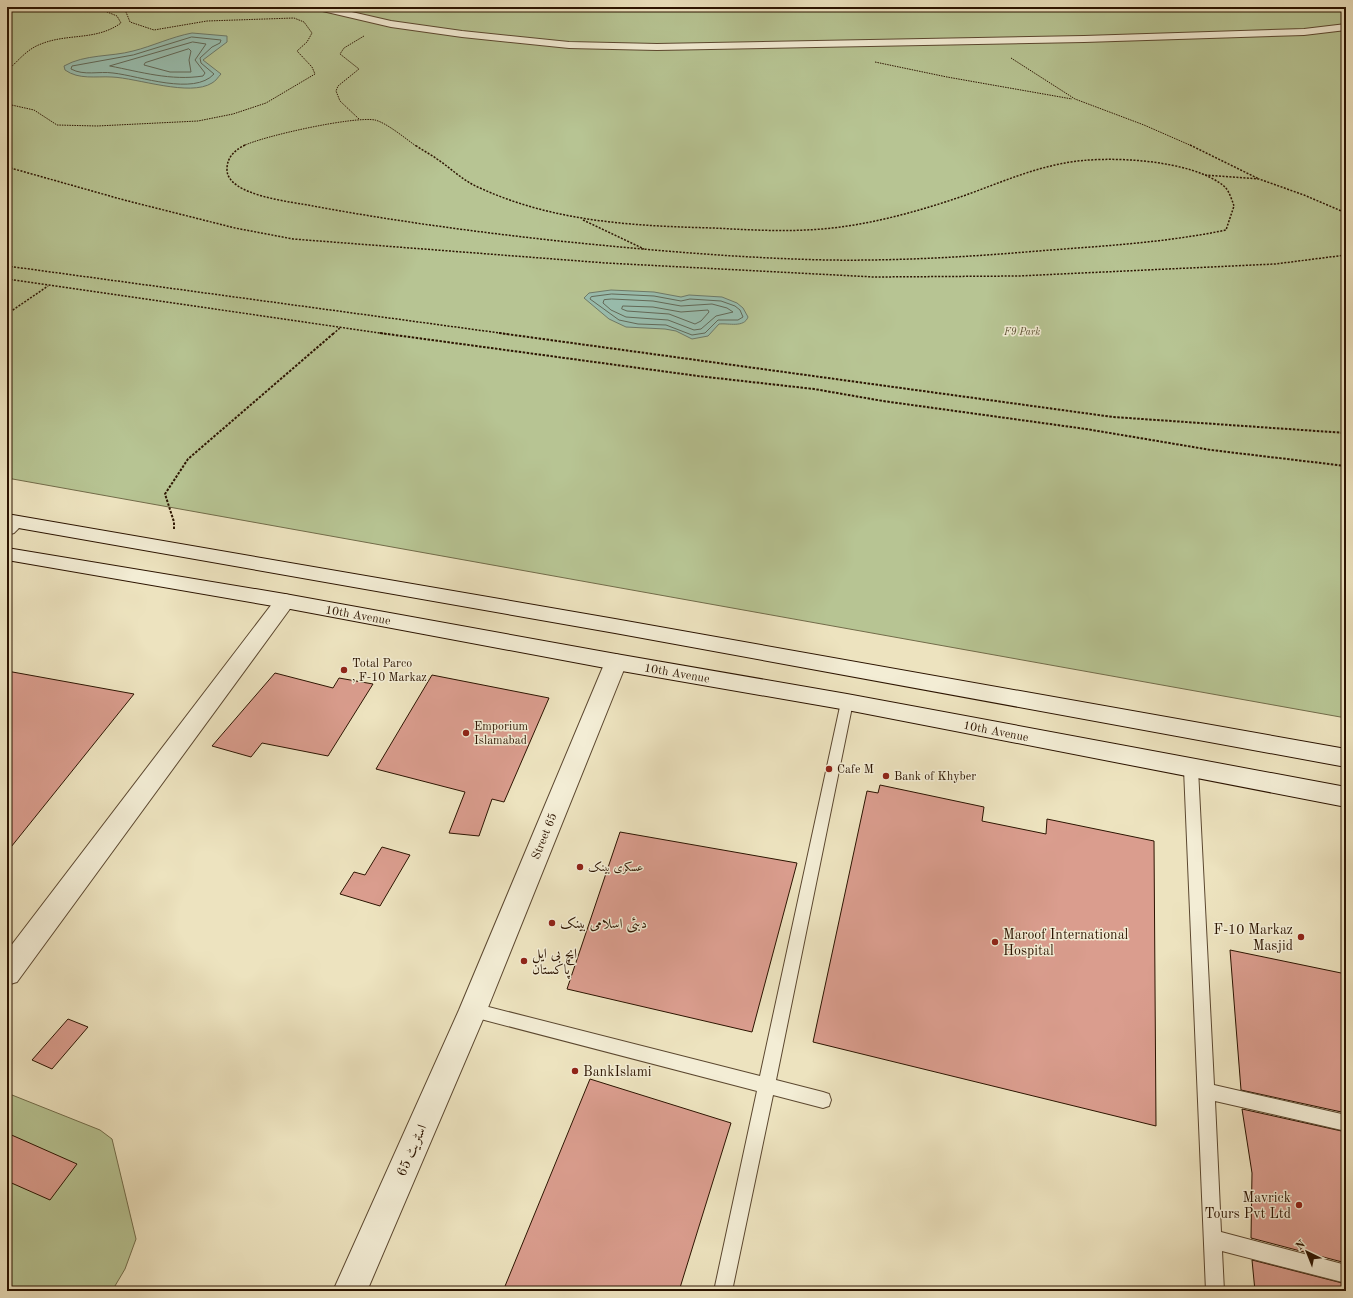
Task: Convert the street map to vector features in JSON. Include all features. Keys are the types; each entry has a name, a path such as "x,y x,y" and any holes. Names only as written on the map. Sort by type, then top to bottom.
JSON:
{"street":[{"path":"317,7 391,24 462,34 569,45 732,47 982,42 1304,32 1346,28"},
{"path":"1304,32 1346,38"},
{"path":"10,524 176,550 1346,758"},
{"name":"10th Avenue","path":"7,554 285,601 616,662 847,702 1191,769 1346,797"},
{"path":"7,973 285,601"},
{"name":"Street 65","path":"473,1010 616,662"},
{"path":"986,729 989,694"},
{"name":"اسٹریٹ 65","path":"350,1291 473,1010"}],"lane":[{"path":"723,1291 847,702"},
{"path":"1191,769 1215,1291"},
{"path":"473,1010 823,1100"},
{"path":"1205,1091 1346,1123"},
{"path":"1212,1239 1346,1274"}],"path":[{"path":"7,71 31,48 43,43 100,34 115,29 121,23 117,16 95,7"},
{"path":"7,104 34,110 44,118 57,125 97,126 198,121 234,114 266,103 315,74 312,67 297,51 307,42 312,33 304,22 294,18 207,21 154,30 141,27 130,22 126,12 116,7"},
{"path":"360,119 337,99 335,94 336,89 356,74 359,69 356,65 342,57 340,54 344,48 354,41 391,24"},
{"path":"982,42 1041,76 1075,99 1208,153 1260,179 1304,194 1346,213"},
{"path":"873,61 946,77 1075,99"},
{"path":"1203,174 1229,190 1235,200 1233,216 1226,230 1170,240 1107,246 1015,253 867,260 728,256 646,250 452,229 254,194 238,187 229,178 226,169 230,157 236,150 253,142 360,119 374,120 405,137 419,148 439,160 452,172 485,191 515,203 583,219 645,226 767,230 824,229 856,224 921,208 1047,166 1069,161 1113,159 1137,160 1172,165 1203,174 1260,179"},
{"path":"7,167 132,202 235,228 293,239 598,262 882,277 1018,276 1275,264 1346,255"},
{"path":"583,219 589,224 646,250"},
{"path":"7,266 1113,417 1346,432"},
{"path":"7,279 644,369 729,378 857,395 883,401 1086,429 1211,450 1346,466"},
{"path":"7,314 48,285"},
{"path":"176,550 174,522 165,494 188,459 341,327"}],"green space":[{"name":"F9 Park","path":"7,7 1346,7 1346,718 7,478"},
{"path":"7,1093 100,1130 112,1139 136,1239 125,1269 112,1291 7,1291"}],"water":[{"path":"192,33 227,36 227,42 203,60 221,74 216,80 202,87 177,88 123,78 88,77 76,75 65,70 64,66 81,59 125,53"},
{"path":"611,290 654,292 681,297 689,295 722,297 737,303 743,308 748,317 743,323 740,324 719,324 708,336 692,339 676,331 665,329 626,327 609,319 584,298 589,293"}],"building":[{"path":"7,671 134,694 7,852"},
{"path":"275,673 333,688 339,678 373,684 328,756 262,743 251,757 212,746"},
{"name":"Emporium Islamabad","path":"432,675 549,698 504,802 492,799 479,836 449,833 465,792 376,769"},
{"name":"Maroof International Hospital","path":"880,785 984,807 982,821 1046,834 1047,819 1154,841 1156,1126 813,1042 867,791 878,793"},
{"path":"620,832 797,863 752,1032 567,989"},
{"path":"382,847 410,855 380,906 340,894 354,872 365,875"},
{"path":"1230,950 1346,974 1346,1113 1241,1090"},
{"path":"68,1019 88,1027 52,1069 32,1060"},
{"path":"590,1079 731,1123 679,1291 503,1291"},
{"name":"Mavrick Tours Pvt Ltd","path":"1242,1109 1346,1132 1346,1263 1251,1238 1252,1173"},
{"path":"7,1133 77,1164 50,1200 7,1181"},
{"path":"1252,1260 1346,1284 1346,1291 1255,1291"}],"place":[{"name":"Total Parco , F-10 Markaz","path":"344,670"},
{"name":"Emporium Islamabad","path":"466,733"},
{"name":"Cafe M","path":"829,769"},
{"name":"Bank of Khyber","path":"886,776"},
{"name":"عسکری بینک","path":"580,867"},
{"name":"دبئی اسلامی بینک","path":"552,923"},
{"name":"F-10 Markaz Masjid","path":"1301,937"},
{"name":"Maroof International Hospital","path":"995,942"},
{"name":"ایچ بی ایل پاکستان","path":"524,961"},
{"name":"BankIslami","path":"575,1071"},
{"name":"Mavrick Tours Pvt Ltd","path":"1299,1205"}]}
